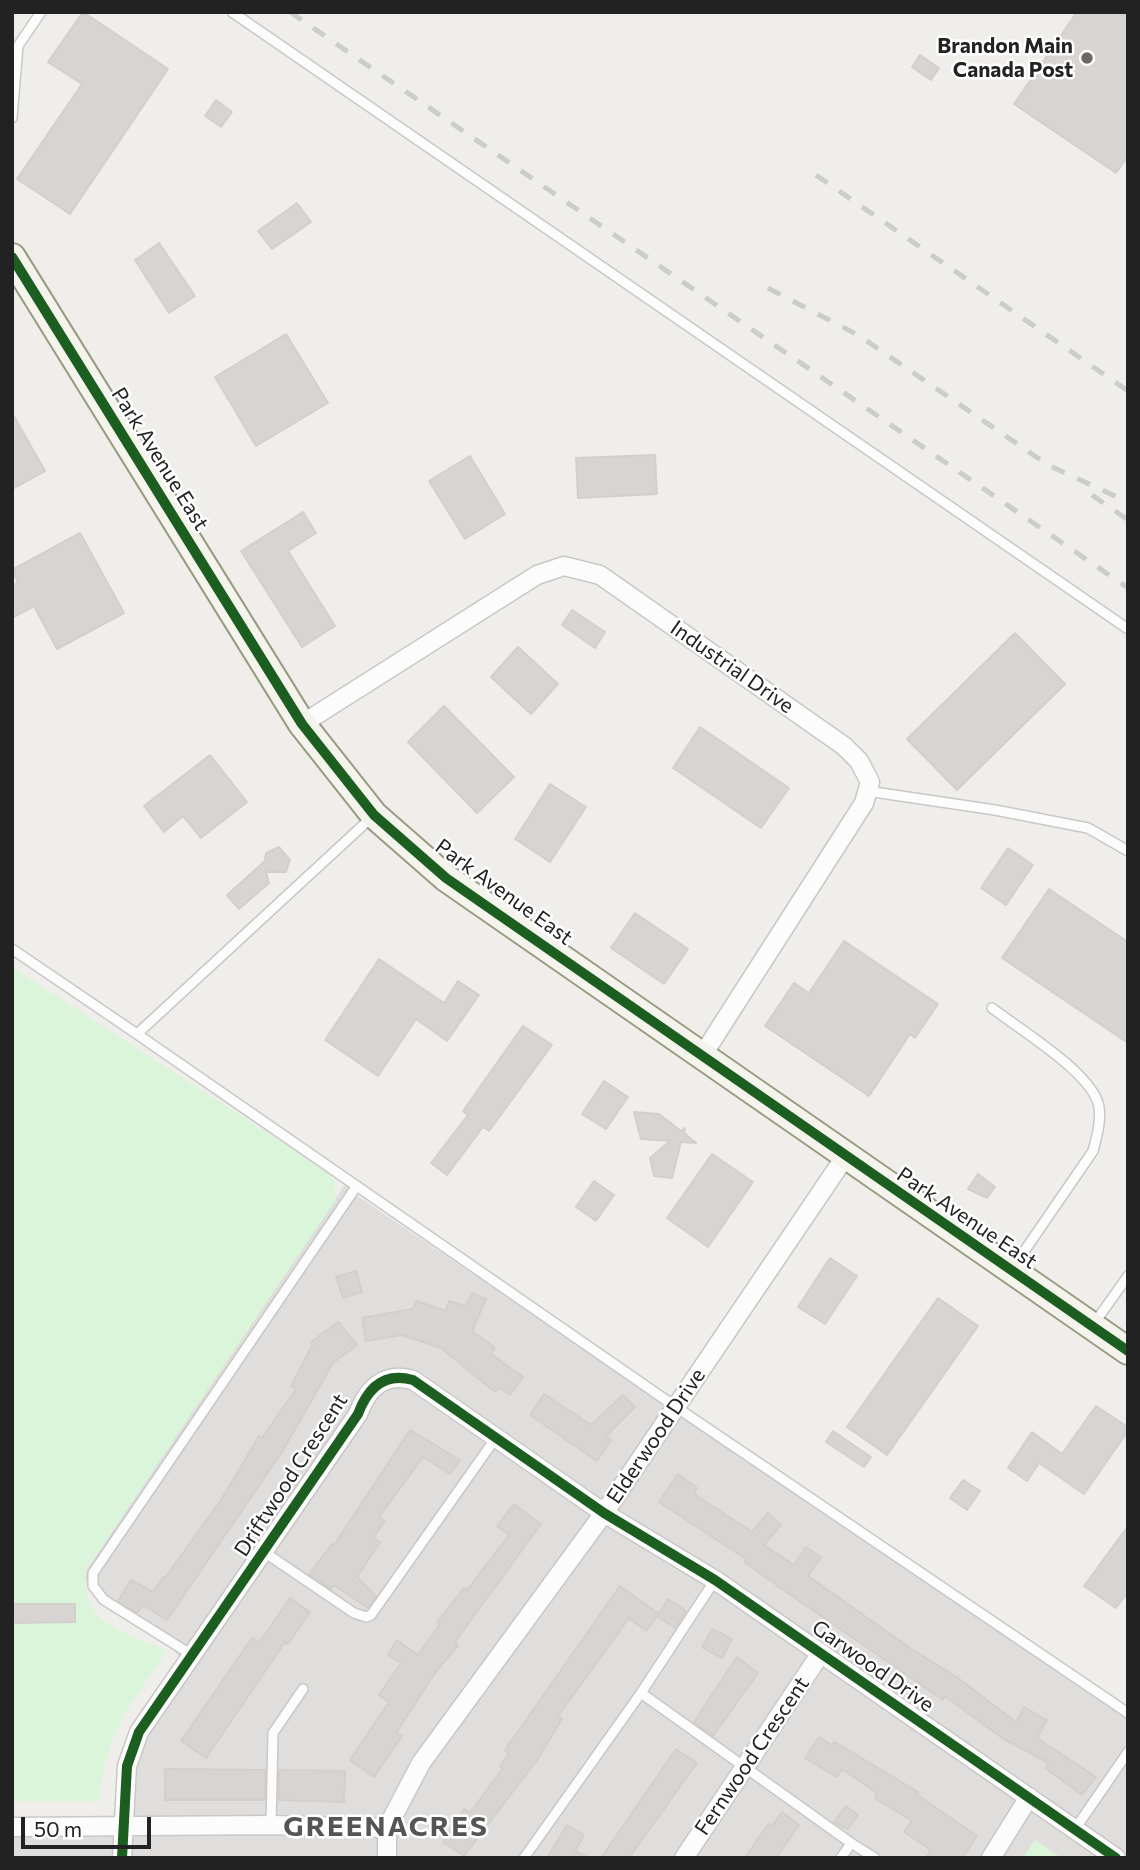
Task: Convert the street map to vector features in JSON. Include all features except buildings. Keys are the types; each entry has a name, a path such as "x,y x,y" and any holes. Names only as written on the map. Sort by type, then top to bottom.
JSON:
{"street":[{"name":"Park Avenue East","path":"12,257 302,724 374,815 446,878 1128,1351"},
{"name":"Industrial Drive","path":"302,724 537,575 564,566 600,575 844,746 859,761 870,782 867,791"},
{"path":"702,1056 864,803 867,791"},
{"name":"Elderwood Drive","path":"387,1858 387,1828 421,1763 604,1513 845,1157"},
{"name":"Driftwood Crescent","path":"122,1858 125,1783 132,1748 139,1732 358,1414 364,1398 386,1378 399,1376 414,1380 604,1513"},
{"name":"Garwood Drive","path":"604,1513 715,1580 1116,1858"},
{"name":"Fernwood Crescent","path":"684,1858 821,1653"},
{"path":"991,1858 1029,1797"},
{"path":"12,1827 271,1825 387,1828"}],"lane":[{"path":"12,118 18,46 41,12"},
{"path":"232,12 1128,629"},
{"path":"867,791 995,810 1088,828 1128,851"},
{"path":"137,1034 374,815"},
{"path":"12,949 676,1407 1128,1713"},
{"path":"992,1008 1086,1080 1099,1105 1099,1129 1093,1151 1011,1271"},
{"path":"192,1655 104,1600 93,1586 93,1573 356,1187"},
{"path":"1091,1326 1128,1276"},
{"path":"264,1552 354,1613 366,1617 371,1615 495,1439"},
{"path":"524,1858 641,1693 715,1580"},
{"path":"271,1825 273,1733 303,1689"},
{"path":"641,1693 875,1858"},
{"path":"1075,1829 1128,1752"},
{"path":"841,1858 851,1843"}],"shaded area":[{"path":"346,1183 353,1193 1128,1717 1128,1858 1061,1858 1035,1840 1023,1858 12,1858 12,1821 119,1822 126,1748 182,1660 171,1647 81,1578"}],"green space":[{"path":"12,967 326,1171 335,1181 335,1201 87,1568 86,1587 89,1602 97,1614 121,1631 167,1651 121,1721 113,1738 102,1777 99,1801 12,1801"},
{"path":"1035,1840 1061,1858 1023,1858"}],"railway":[{"path":"290,12 1128,588"},
{"path":"816,175 1128,391"},
{"path":"768,288 858,335 1048,465 1128,502"},
{"path":"1092,495 1128,520"}],"cycle path":[{"path":"12,257 302,724 374,815 446,878 1128,1351"},
{"path":"122,1858 127,1766 139,1732 358,1414 372,1389 394,1378 413,1380 604,1513 715,1580 1116,1858"}],"place":[{"name":"Brandon Main Canada Post","path":"1087,58"}],"district":[{"name":"GREENACRES","path":"386,1827"}]}
